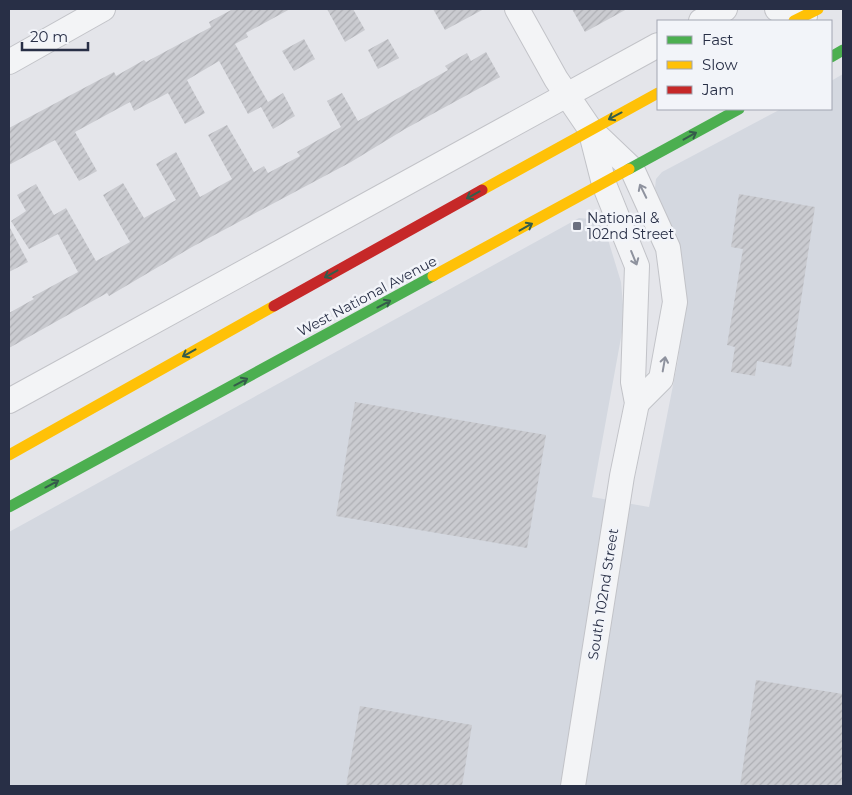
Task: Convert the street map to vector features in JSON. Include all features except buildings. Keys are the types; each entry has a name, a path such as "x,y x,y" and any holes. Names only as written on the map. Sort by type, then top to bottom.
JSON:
{"main road":[{"path":"832,56 843,50"},
{"path":"9,455 590,129 657,94"},
{"name":"West National Avenue","path":"9,508 737,110"}],"street":[{"path":"9,62 103,9"},
{"name":"South 102nd Street","path":"517,9 590,129 632,169 668,248 674,302 661,379 637,403"},
{"path":"704,20 725,9"},
{"path":"777,9 806,15"},
{"path":"9,402 657,46"},
{"name":"South 102nd Street","path":"573,786 622,476 637,403 633,382 637,266 604,184 590,129"}],"shaded area":[{"path":"843,74 843,786 9,786 9,532 579,218 590,219 598,223 606,233 621,282 623,305 622,332 592,497 649,507 678,360 683,320 675,239 655,188 656,179 662,172 779,110 832,110 832,80"}],"traffic: fast":[{"path":"832,56 843,50"},
{"path":"629,169 737,110"},
{"path":"9,507 433,276"}],"traffic: slow":[{"path":"796,20 818,9"},
{"path":"482,190 657,94"},
{"path":"433,276 629,169"},
{"path":"9,455 274,306"}],"traffic: jam":[{"path":"274,306 482,190"}],"place":[{"name":"National & 102nd Street","path":"577,226"}]}
